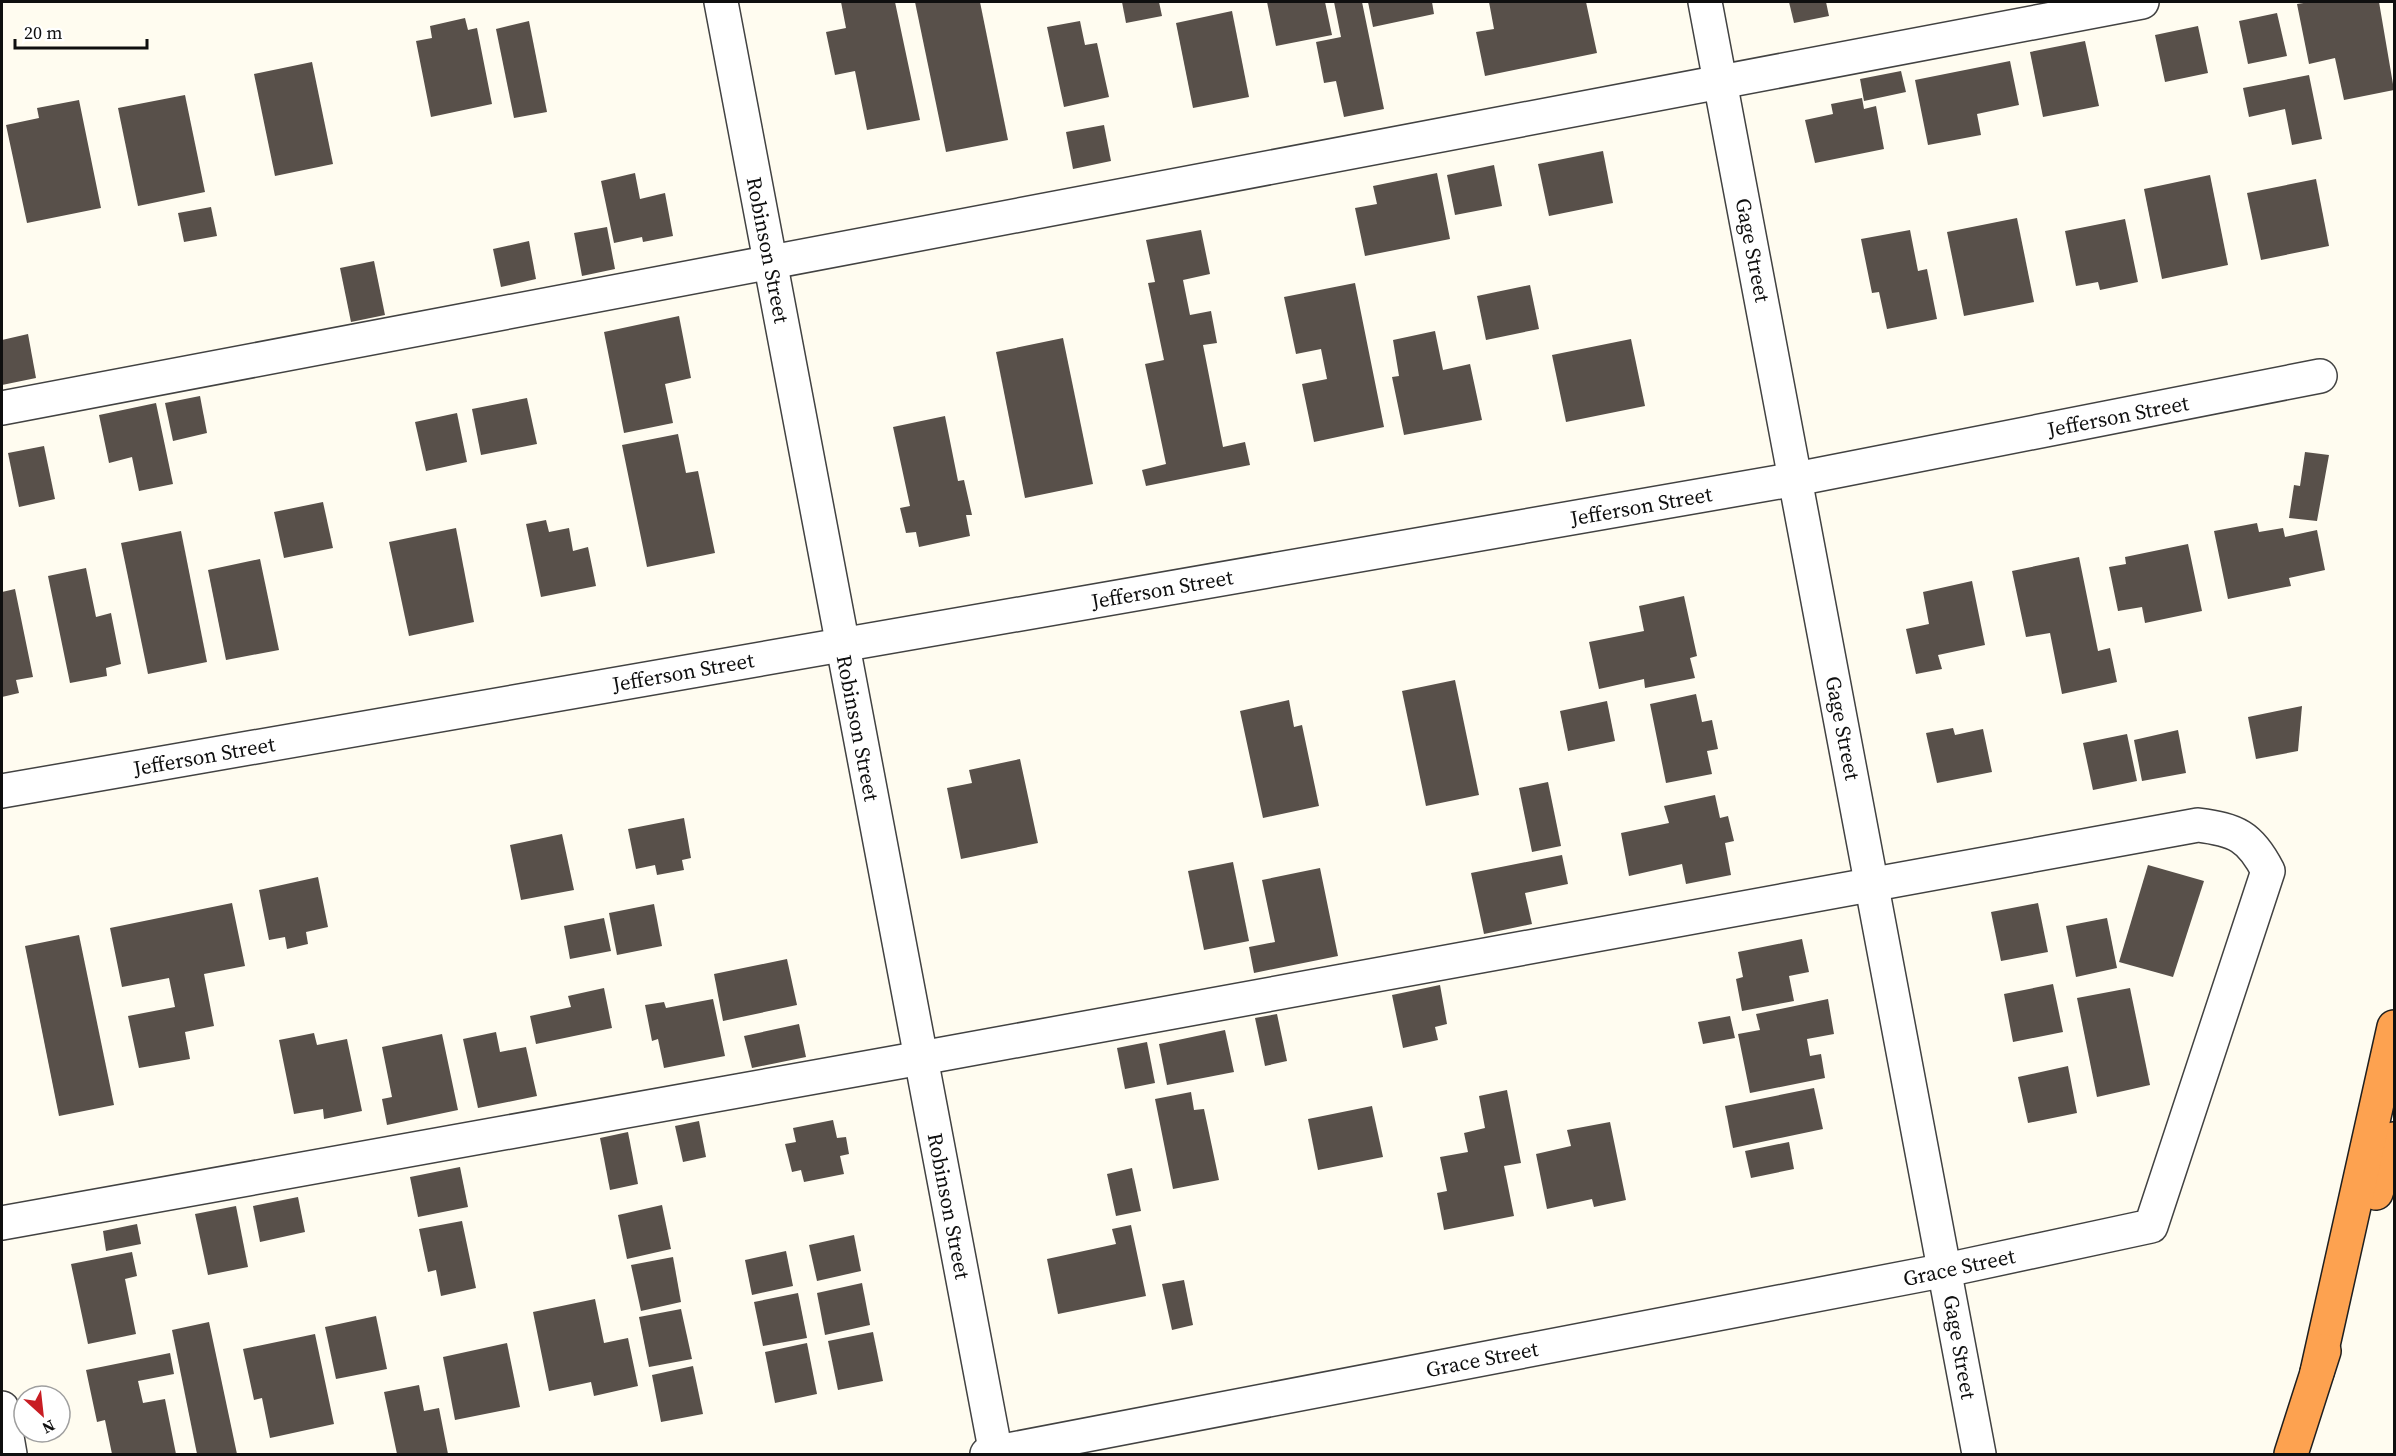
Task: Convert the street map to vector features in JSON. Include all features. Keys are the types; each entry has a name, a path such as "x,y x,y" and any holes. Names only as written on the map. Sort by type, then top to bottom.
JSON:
{"highway":[{"path":"2317,1372 2394,1028"},
{"path":"2291,1455 2394,1139"}],"street":[{"name":"Robinson Street","path":"721,2 921,1058 993,1454"},
{"name":"Gage Street","path":"1705,2 1946,1270 1979,1455"},
{"path":"2,408 2142,2"},
{"name":"Jefferson Street","path":"2,791 1796,478 2320,376"},
{"name":"Grace Street","path":"993,1454 1946,1270 2151,1226 2268,871 2257,850 2229,829 2198,825 1872,883"},
{"path":"2,1223 921,1058 1872,883"},
{"path":"2,1408 10,1455"}],"building":[{"path":"841,2 895,2 920,120 867,130 855,71 835,75 826,32 846,28"},
{"path":"915,2 980,2 1008,140 946,152"},
{"path":"1122,2 1159,2 1162,16 1126,23"},
{"path":"1267,2 1325,2 1332,35 1276,46"},
{"path":"1334,2 1362,2 1384,109 1344,117 1336,81 1324,83 1316,42 1341,37"},
{"path":"1368,2 1432,2 1434,14 1373,27"},
{"path":"1489,2 1586,2 1597,53 1485,76 1476,32 1494,29"},
{"path":"1789,2 1826,2 1829,16 1794,23"},
{"path":"2379,2 2394,90 2344,100 2335,58 2309,64 2297,4"},
{"path":"1232,11 1249,97 1193,108 1176,23"},
{"path":"2277,13 2287,56 2248,64 2239,21"},
{"path":"465,18 468,30 477,28 492,104 431,117 416,41 432,38 430,26"},
{"path":"529,21 547,112 514,118 496,29"},
{"path":"1080,21 1085,45 1097,43 1109,97 1064,107 1047,27"},
{"path":"2198,26 2208,73 2165,82 2155,35"},
{"path":"2085,41 2099,106 2043,117 2030,52"},
{"path":"2010,61 2019,105 1977,114 1981,135 1928,145 1915,80"},
{"path":"312,62 333,164 275,176 254,74"},
{"path":"1901,71 1906,92 1864,101 1860,79"},
{"path":"2309,75 2322,139 2292,145 2285,109 2249,117 2243,88"},
{"path":"185,95 205,192 138,206 118,108"},
{"path":"1862,98 1864,109 1876,106 1884,149 1815,163 1805,120 1833,114 1831,104"},
{"path":"79,100 101,208 27,223 6,125 39,118 37,108"},
{"path":"1104,125 1111,161 1073,169 1066,132"},
{"path":"1603,151 1613,203 1549,216 1538,164"},
{"path":"1494,165 1502,206 1455,215 1447,175"},
{"path":"635,173 640,199 665,193 673,236 643,242 642,237 614,243 601,181"},
{"path":"1437,173 1450,239 1365,256 1355,208 1377,204 1373,186"},
{"path":"2210,175 2228,265 2162,279 2144,189"},
{"path":"2316,179 2329,246 2261,260 2247,193"},
{"path":"211,207 217,236 184,242 178,213"},
{"path":"2017,218 2034,302 1964,316 1947,232"},
{"path":"2125,219 2138,282 2100,290 2098,282 2076,286 2065,231"},
{"path":"607,227 615,269 582,276 574,233"},
{"path":"1201,230 1210,274 1183,280 1190,315 1211,311 1217,343 1203,345 1223,447 1245,442 1250,465 1146,486 1142,470 1166,464 1145,364 1164,360 1148,283 1155,282 1146,240"},
{"path":"1910,230 1918,271 1927,269 1937,319 1887,329 1879,292 1872,293 1861,239"},
{"path":"529,241 536,279 501,287 493,249"},
{"path":"374,261 385,315 351,322 340,268"},
{"path":"1355,283 1384,427 1314,442 1302,384 1327,379 1321,349 1296,354 1284,297"},
{"path":"1530,285 1539,329 1486,340 1477,296"},
{"path":"679,316 691,378 665,384 673,423 624,433 604,332"},
{"path":"1435,331 1443,370 1470,364 1482,420 1404,435 1392,377 1399,376 1393,340"},
{"path":"28,334 36,378 2,385 2,340"},
{"path":"1063,338 1093,484 1025,498 996,352"},
{"path":"1631,339 1645,406 1566,422 1552,355"},
{"path":"200,396 207,433 173,441 165,403"},
{"path":"527,398 537,444 481,455 472,409"},
{"path":"156,403 173,484 139,491 132,457 109,463 99,415"},
{"path":"457,413 467,462 426,471 415,422"},
{"path":"945,416 958,481 964,480 972,515 966,515 970,536 919,547 916,532 906,533 900,508 910,506 893,427"},
{"path":"678,434 686,473 698,471 715,553 647,567 622,445"},
{"path":"44,446 55,499 19,507 8,453"},
{"path":"2305,452 2329,455 2317,521 2289,518 2294,485 2300,486"},
{"path":"323,502 333,548 284,558 274,512"},
{"path":"546,520 549,532 569,528 573,551 588,547 596,586 541,597 526,524"},
{"path":"2257,523 2259,532 2283,528 2285,537 2317,530 2325,570 2289,578 2291,586 2228,599 2214,531"},
{"path":"456,528 474,622 409,636 389,542"},
{"path":"181,531 207,662 148,674 121,543"},
{"path":"2188,544 2202,611 2145,623 2142,607 2118,611 2109,567 2126,564 2125,557"},
{"path":"2079,557 2098,651 2110,648 2117,682 2062,694 2050,633 2026,637 2012,571"},
{"path":"260,559 279,650 226,660 208,570"},
{"path":"86,568 96,617 111,613 121,664 106,668 107,676 70,683 48,576"},
{"path":"1972,581 1985,645 1938,655 1942,669 1916,674 1906,629 1929,624 1923,592"},
{"path":"15,589 33,677 16,680 19,693 2,697 2,592"},
{"path":"1684,596 1697,656 1690,658 1695,678 1645,688 1644,679 1599,689 1589,642 1644,631 1639,606"},
{"path":"1455,680 1479,795 1426,806 1402,691"},
{"path":"1696,694 1702,722 1712,720 1718,749 1707,751 1712,774 1666,783 1650,704"},
{"path":"1289,700 1294,727 1302,725 1319,806 1263,818 1240,711"},
{"path":"1607,701 1615,741 1568,751 1560,711"},
{"path":"2302,706 2298,751 2256,759 2248,717"},
{"path":"1953,728 1955,735 1983,729 1992,772 1937,783 1926,733"},
{"path":"2178,730 2186,773 2142,781 2134,740"},
{"path":"2127,734 2137,781 2093,790 2083,743"},
{"path":"1020,759 1038,843 961,859 947,788 972,783 969,770"},
{"path":"1548,782 1561,846 1532,852 1519,788"},
{"path":"1715,795 1720,818 1728,816 1734,841 1725,843 1731,875 1686,884 1682,864 1629,876 1621,833 1669,823 1664,806"},
{"path":"684,818 691,858 682,860 684,870 657,875 655,865 636,869 628,829"},
{"path":"562,834 574,890 521,900 510,845"},
{"path":"1562,855 1568,884 1525,893 1532,924 1484,934 1471,873"},
{"path":"1233,862 1249,941 1204,950 1188,871"},
{"path":"2148,865 2204,881 2173,977 2119,962"},
{"path":"1320,868 1338,956 1254,973 1249,947 1275,942 1262,880"},
{"path":"318,877 328,927 306,932 308,944 287,949 285,937 269,940 259,890"},
{"path":"232,903 245,966 204,974 214,1026 185,1032 190,1059 139,1068 128,1016 175,1007 169,978 122,987 110,928"},
{"path":"2038,903 2048,952 2001,961 1991,912"},
{"path":"654,904 662,946 617,955 609,913"},
{"path":"604,918 611,951 570,959 564,926"},
{"path":"2107,918 2117,968 2076,977 2066,926"},
{"path":"79,935 114,1105 59,1116 25,946"},
{"path":"1802,939 1809,972 1789,976 1794,1001 1742,1011 1736,979 1743,977 1738,952"},
{"path":"787,959 797,1005 723,1021 714,974"},
{"path":"2053,984 2063,1032 2013,1042 2004,994"},
{"path":"1440,985 1447,1024 1435,1027 1438,1040 1403,1048 1392,995"},
{"path":"604,988 612,1028 536,1044 530,1016 571,1007 568,996"},
{"path":"2130,988 2150,1085 2097,1097 2077,998"},
{"path":"713,999 725,1056 664,1068 658,1039 652,1041 645,1005 664,1002 666,1008"},
{"path":"1828,999 1834,1034 1807,1039 1810,1056 1821,1054 1825,1078 1750,1093 1738,1034 1760,1030 1756,1014"},
{"path":"1277,1014 1287,1061 1265,1066 1255,1018"},
{"path":"1730,1016 1735,1038 1703,1044 1698,1022"},
{"path":"799,1024 806,1057 752,1068 744,1036"},
{"path":"1225,1030 1234,1072 1167,1085 1159,1044"},
{"path":"496,1032 500,1052 526,1047 537,1096 478,1108 463,1039"},
{"path":"314,1033 317,1045 347,1039 362,1111 324,1119 323,1109 294,1114 279,1040"},
{"path":"442,1034 458,1110 387,1125 382,1099 392,1097 382,1047"},
{"path":"1147,1042 1155,1083 1125,1089 1117,1048"},
{"path":"2068,1066 2077,1113 2028,1123 2018,1077"},
{"path":"1814,1088 1823,1129 1733,1148 1725,1106"},
{"path":"1507,1090 1521,1163 1504,1166 1514,1216 1444,1230 1437,1193 1447,1191 1440,1157 1468,1152 1464,1133 1485,1128 1479,1096"},
{"path":"1191,1092 1194,1110 1204,1109 1219,1180 1173,1189 1155,1099"},
{"path":"1372,1106 1383,1157 1318,1170 1308,1119"},
{"path":"833,1120 837,1138 846,1137 849,1154 840,1156 844,1174 804,1182 801,1170 792,1172 785,1144 796,1142 793,1128"},
{"path":"699,1121 706,1157 683,1162 675,1126"},
{"path":"1610,1122 1626,1200 1594,1207 1592,1199 1547,1209 1536,1154 1571,1146 1567,1130"},
{"path":"628,1132 638,1184 610,1190 600,1138"},
{"path":"1789,1142 1794,1169 1751,1178 1745,1151"},
{"path":"460,1167 468,1207 418,1217 410,1177"},
{"path":"1132,1168 1141,1211 1116,1216 1107,1174"},
{"path":"298,1197 305,1232 260,1242 253,1206"},
{"path":"662,1205 671,1249 627,1259 618,1215"},
{"path":"236,1206 248,1267 208,1275 195,1214"},
{"path":"462,1221 476,1288 441,1296 436,1270 428,1272 419,1229"},
{"path":"137,1224 141,1244 106,1251 103,1231"},
{"path":"1131,1225 1146,1296 1058,1314 1047,1259 1116,1244 1112,1229"},
{"path":"854,1235 861,1271 817,1281 809,1245"},
{"path":"786,1251 793,1286 752,1295 745,1260"},
{"path":"132,1252 137,1276 125,1279 136,1334 88,1344 71,1264"},
{"path":"673,1257 681,1302 641,1311 631,1265"},
{"path":"1184,1280 1193,1325 1172,1330 1162,1284"},
{"path":"862,1283 870,1325 825,1335 817,1293"},
{"path":"798,1293 807,1338 763,1346 754,1302"},
{"path":"595,1299 604,1343 628,1338 638,1386 594,1396 591,1382 549,1391 533,1312"},
{"path":"681,1309 692,1359 649,1367 639,1317"},
{"path":"376,1316 387,1369 336,1379 325,1327"},
{"path":"209,1322 237,1454 197,1454 172,1330"},
{"path":"873,1332 883,1381 838,1390 828,1341"},
{"path":"315,1334 334,1424 270,1438 262,1398 254,1400 243,1349"},
{"path":"507,1343 520,1407 455,1420 443,1357"},
{"path":"807,1343 817,1394 775,1403 765,1352"},
{"path":"170,1353 174,1374 138,1381 143,1403 165,1399 176,1454 112,1454 105,1420 97,1422 86,1370"},
{"path":"693,1366 703,1414 661,1422 652,1375"},
{"path":"419,1385 424,1411 439,1408 448,1454 397,1454 384,1392"}]}
